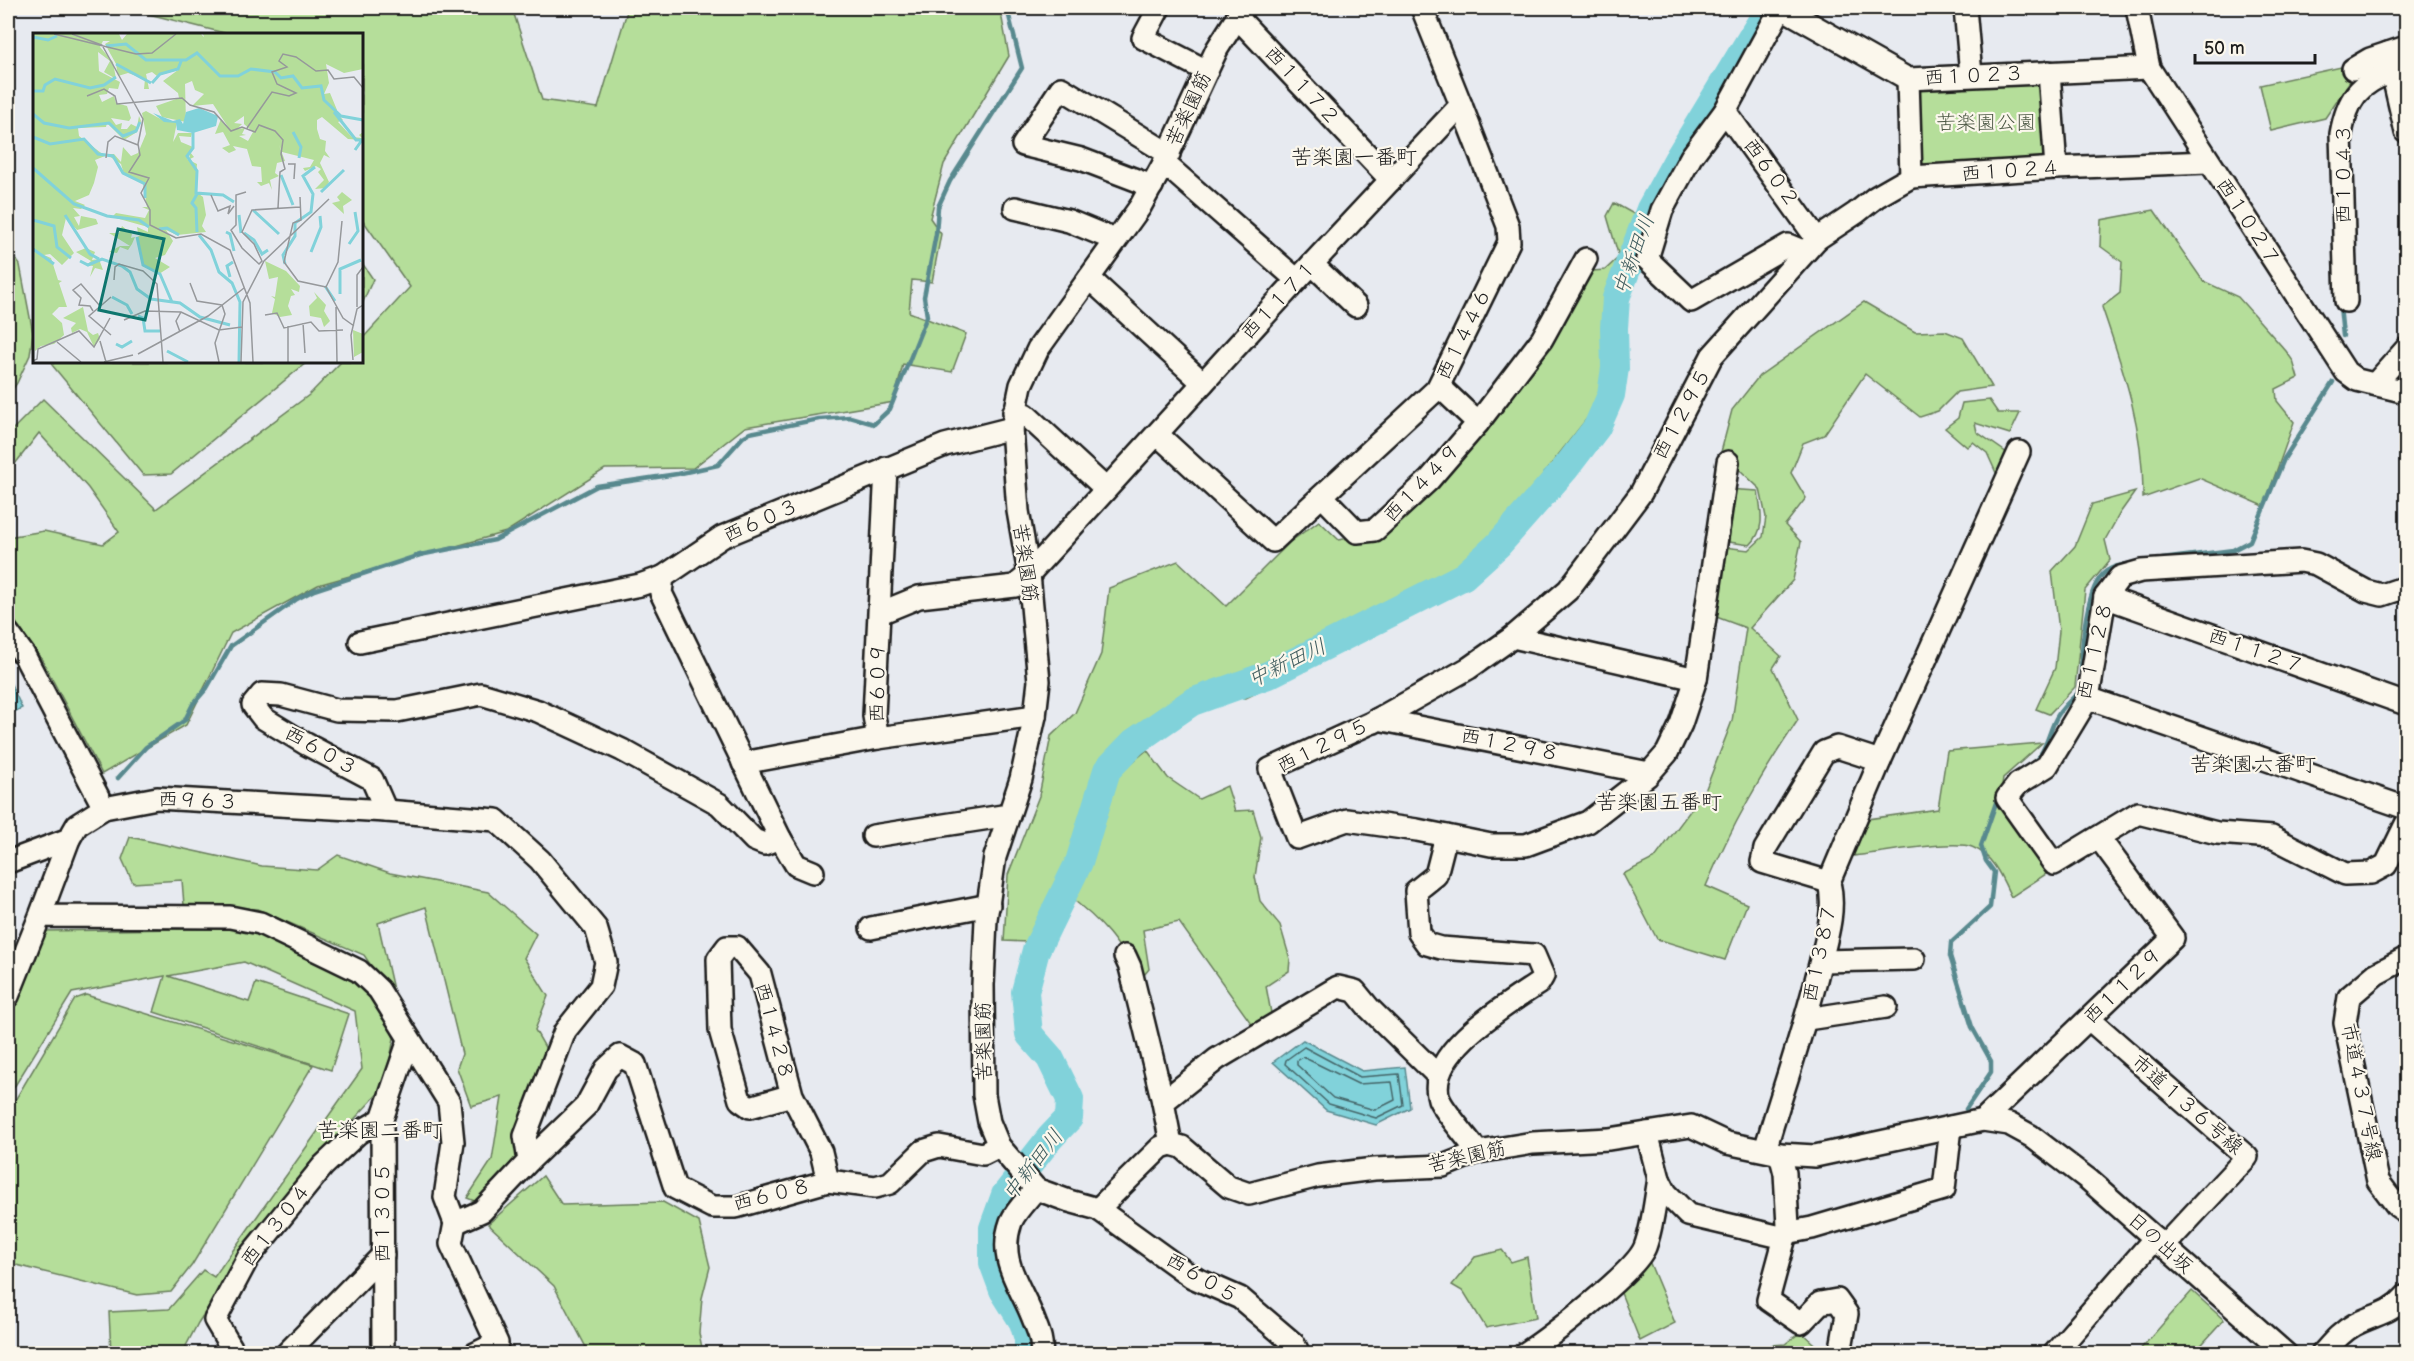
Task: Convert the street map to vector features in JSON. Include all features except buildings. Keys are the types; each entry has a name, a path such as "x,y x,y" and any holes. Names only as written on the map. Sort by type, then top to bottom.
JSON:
{"street":[{"path":"1159,8 1143,38 1207,71"},
{"path":"1422,8 1461,105"},
{"path":"1781,8 1725,111 1691,157 1662,210 1647,260 1691,301 1788,245 1811,245 1876,197 1911,177 1908,79"},
{"name":"西１０２３","path":"1781,8 1908,79 2149,68"},
{"path":"1965,8 1971,75"},
{"name":"西１０２７","path":"2137,8 2149,68 2346,372 2357,380 2406,393"},
{"name":"苦楽園筋","path":"1098,1209 1069,1202 1027,1179 999,1146 989,1122 984,1095 982,1056 984,974 995,857 1021,779 1035,716 1039,681 1029,574 1018,511 1013,420 1021,385 1038,349 1140,207 1167,159 1217,49 1240,13"},
{"name":"西１１７２","path":"1240,13 1391,180"},
{"path":"2353,69 2370,59 2398,60 2406,132"},
{"name":"西１０４３","path":"2346,301 2341,134 2345,111 2358,92 2398,60"},
{"path":"2049,72 2056,168"},
{"path":"1152,186 1081,159 1023,145 1061,88 1167,159 1297,280"},
{"name":"西１１７１","path":"1029,574 1297,280 1461,105"},
{"name":"西１４４６","path":"1157,434 1273,541 1439,386 1509,242 1508,226 1461,105"},
{"name":"西６０２","path":"1725,111 1811,245"},
{"name":"西１０２４","path":"1911,177 2208,162"},
{"path":"1015,208 1069,220 1115,240"},
{"name":"西１２９５","path":"1728,462 1696,679 1681,724 1667,753 1649,773 1588,822 1526,844 1491,845 1417,830 1347,820 1297,838 1269,769 1371,723 1469,668 1513,637 1568,590 1641,493 1712,356 1811,245"},
{"path":"1439,386 1478,423 1542,339 1586,259"},
{"path":"1312,264 1356,306"},
{"path":"1089,278 1203,383"},
{"path":"2375,384 2406,349"},
{"path":"1013,420 1025,414 1106,489"},
{"name":"西６０３","path":"360,642 640,585 663,577 722,537 886,468 1013,420"},
{"name":"西１４４９","path":"1322,496 1357,532 1375,530 1430,480 1478,423"},
{"name":"西１３８７","path":"1772,1152 1821,961 1833,899 1829,882 1880,761 2019,452"},
{"name":"西６０９","path":"886,468 874,716 878,738 1035,716"},
{"name":"西１１２８","path":"2406,586 2382,595 2366,591 2316,564 2301,561 2141,571 2120,577 2105,597 2088,698 2047,766 2018,784 2007,798 2054,864 2138,813 2217,833 2272,837 2344,874 2371,873 2386,865 2406,824"},
{"path":"880,613 919,597 1015,586 1029,574"},
{"path":"663,577 661,593 780,838 796,865 813,872"},
{"name":"西１１２７","path":"2105,597 2406,704"},
{"path":"8,633 24,655 104,808"},
{"path":"1513,637 1696,679"},
{"name":"西６０３","path":"386,811 372,779 263,718 254,705 262,694 281,695 337,710 396,711 481,694 538,711 622,750 719,804 754,840 764,844 780,838"},
{"path":"2088,698 2406,808"},
{"name":"西１２９８","path":"1371,723 1378,720 1649,773"},
{"path":"743,763 878,738"},
{"path":"1829,882 1762,862 1765,849 1824,752 1838,747 1880,761"},
{"name":"西９６３","path":"40,916 69,839 77,825 104,808 157,798 386,811"},
{"path":"386,811 496,820 540,860 596,928 606,962 601,986 565,1031 525,1136 529,1161 482,1211 455,1223"},
{"path":"873,836 1009,815"},
{"path":"1446,836 1436,875 1416,891 1419,933 1427,944 1441,948 1534,955 1543,976 1539,983 1484,1020 1452,1052 1438,1076 1440,1100 1478,1152"},
{"name":"西１１２９","path":"1983,1120 2173,938 2099,838"},
{"path":"8,862 69,839"},
{"path":"871,928 989,905"},
{"path":"8,996 40,916 230,917 260,923 359,971 379,990 448,1102 453,1142 445,1197 455,1223 451,1244 497,1343 475,1353"},
{"name":"西１４２８","path":"792,1095 750,1107 740,1100 720,1030 718,958 727,947 737,948 760,974 792,1095 821,1152 828,1181"},
{"path":"1098,1209 1161,1147 1171,1144 1130,967 1125,956"},
{"name":"市道４３７号線","path":"2406,958 2376,974 2349,997 2345,1023 2378,1181 2397,1206 2406,1212"},
{"path":"1821,961 1914,959"},
{"path":"1163,1102 1216,1059 1338,987 1355,990 1369,1008 1438,1076"},
{"path":"1807,1019 1886,1007"},
{"name":"市道１３６号線","path":"2054,1353 2159,1243 2247,1157 2089,1019"},
{"name":"西１３０５","path":"383,1353 382,1119 409,1040"},
{"name":"西６０８","path":"529,1161 586,1106 606,1069 620,1056 635,1064 675,1188 712,1207 736,1207 828,1181 875,1187 890,1183 923,1151 939,1146 983,1154 999,1146"},
{"name":"西１３０４","path":"235,1353 215,1320 248,1258 323,1166 358,1133 382,1119"},
{"name":"苦楽園筋","path":"1171,1144 1182,1147 1229,1187 1249,1194 1318,1176 1374,1169 1443,1166 1478,1152 1533,1143 1609,1139 1691,1126 1726,1143 1772,1152 1815,1156 1983,1120"},
{"name":"日の出坂","path":"1983,1120 2009,1124 2031,1136 2089,1180 2286,1353"},
{"path":"1647,1133 1659,1179 1666,1193 1688,1215 1785,1235 1944,1189 1952,1127"},
{"path":"1772,1152 1785,1173 1788,1226 1768,1300 1801,1323 1820,1303 1837,1300 1847,1314 1840,1353"},
{"path":"1027,1179 1005,1249 1009,1269 1028,1304 1042,1342 1041,1353"},
{"path":"1524,1353 1562,1327 1633,1265 1645,1248 1659,1179"},
{"name":"西６０５","path":"1098,1209 1192,1277 1240,1298 1294,1344 1299,1353"},
{"path":"286,1353 383,1256"},
{"path":"2322,1353 2354,1325 2393,1309 2406,1296"}],"green space":[{"path":"125,8 512,8 542,100 598,108 628,8 1000,8 1009,56 944,164 930,218 941,234 932,282 912,280 909,312 966,334 952,372 903,364 894,402 745,427 693,468 605,469 506,532 318,585 231,633 186,725 102,774 42,660 8,611 8,537 44,531 103,544 119,532 88,488 39,433 8,473 8,434 43,399 156,509 309,395 340,363 363,363 363,338 410,287 363,220 363,33 224,33"},
{"path":"2341,67 2350,81 2325,118 2271,131 2260,85"},
{"name":"苦楽園公園","path":"2040,82 2049,154 2045,159 1921,166 1916,161 1917,85"},
{"path":"1614,203 1641,218 1617,272 1603,316 1602,338 1606,379 1603,398 1500,529 1450,572 1359,622 1287,678 1246,698 1180,698 1116,755 1124,769 1147,750 1168,778 1199,799 1227,786 1235,811 1253,810 1261,837 1255,877 1260,901 1280,925 1290,959 1289,971 1266,986 1271,1013 1253,1026 1179,922 1143,930 1149,969 1140,980 1124,953 1108,933 1066,894 1028,942 1004,941 1008,875 1039,796 1051,736 1075,713 1101,654 1109,588 1178,561 1226,606 1290,542 1319,521 1339,540 1379,532 1432,482 1580,272 1605,270 1619,257 1607,216"},
{"path":"2154,210 2203,281 2238,297 2293,361 2298,378 2276,389 2277,401 2294,422 2264,506 2199,478 2143,498 2136,424 2125,377 2102,307 2120,293 2122,262 2100,246 2101,220"},
{"path":"8,248 20,265 33,333 30,355 8,396"},
{"path":"363,264 373,279 363,302"},
{"path":"1864,302 1915,332 1945,331 1963,338 1992,387 1957,392 1938,411 1920,417 1865,374 1824,435 1803,443 1791,473 1806,498 1785,525 1801,542 1793,580 1750,628 1781,656 1773,668 1798,720 1748,801 1706,886 1747,904 1725,960 1657,939 1623,874 1655,858 1705,791 1732,721 1746,628 1711,615 1724,547 1749,550 1763,537 1766,517 1760,489 1721,452 1732,410 1759,376"},
{"path":"53,363 306,363 171,474 143,475 52,365"},
{"path":"1989,400 1998,413 2020,413 2010,434 1975,423 1977,432 2007,453 1997,475 1987,453 1973,442 1967,447 1945,428 1958,418 1962,403"},
{"path":"1725,489 1758,491 1761,520 1758,533 1750,545 1729,542 1733,507 1724,506"},
{"path":"2135,492 2105,540 2110,560 2085,590 2075,687 2049,714 2036,709 2055,668 2059,631 2052,571 2075,546 2092,504"},
{"path":"2042,743 2003,778 1999,806 2052,870 2011,897 1991,861 1972,847 1932,846 1852,856 1868,819 1938,809 1947,751"},
{"path":"130,837 262,866 317,870 338,855 390,873 488,892 536,934 524,958 548,996 535,1030 546,1049 516,1135 519,1161 477,1202 467,1198 492,1160 502,1097 471,1106 457,1068 462,1054 426,907 378,923 396,1003 364,955 257,909 184,905 182,880 133,883 122,859"},
{"path":"249,928 359,978 381,1008 394,1038 385,1086 347,1127 227,1279 198,1323 186,1346 186,1353 111,1353 109,1312 169,1309 203,1270 214,1277 362,1069 355,1011 244,962 168,976 249,1002 256,983 349,1014 331,1070 154,1012 165,976 72,993 8,1097 8,1021 45,931"},
{"path":"86,995 313,1065 192,1265 171,1292 137,1295 8,1263 8,1112 75,999"},
{"path":"543,1176 562,1205 663,1202 699,1222 710,1267 702,1298 699,1333 703,1353 589,1353 554,1286 488,1224"},
{"path":"1502,1250 1511,1262 1527,1257 1536,1318 1486,1328 1464,1292 1452,1285 1475,1257"},
{"path":"1649,1261 1675,1323 1640,1341 1619,1288"},
{"path":"2192,1291 2224,1320 2194,1353 2137,1353"},
{"path":"1801,1332 1824,1353 1771,1354 1772,1345 1785,1344"}],"water":[{"path":"8,678 22,708 8,715"},
{"path":"1303,1040 1362,1071 1405,1067 1410,1108 1376,1125 1326,1110 1273,1062"}],"waterway":[{"path":"118,778 146,747 185,720 231,646 297,599 314,590 420,555 495,540 597,486 677,474 718,465 743,437 750,433 819,419 850,417 874,424 890,409 927,316 924,297 936,234 938,207 950,181 1022,68 1007,8"},
{"name":"中新田川","path":"1028,1354 1028,1339 1023,1322 1003,1290 993,1263 993,1228 1005,1195 1050,1138 1069,1118 1070,1099 1050,1058 1029,1034 1025,992 1036,950 1079,862 1107,770 1134,742 1192,702 1268,675 1464,576 1498,545 1565,469 1597,427 1611,395 1615,368 1616,298 1650,209 1767,8"},
{"path":"2340,306 2343,336"},
{"path":"2162,559 2233,550 2250,541 2284,459 2333,382"},
{"path":"2081,682 2085,625 2097,583 2110,569 2133,563"},
{"path":"2031,764 2041,754 2060,711 2080,691"},
{"path":"1966,1109 1991,1072 1991,1061 1972,1027 1950,956 1951,943 1990,907 1994,872 1986,861 1981,846 1999,794"}],"district":[{"name":"苦楽園一番町","path":"1354,157"},
{"name":"苦楽園六番町","path":"2253,764"},
{"name":"苦楽園五番町","path":"1659,802"},
{"name":"苦楽園二番町","path":"380,1130"}]}
